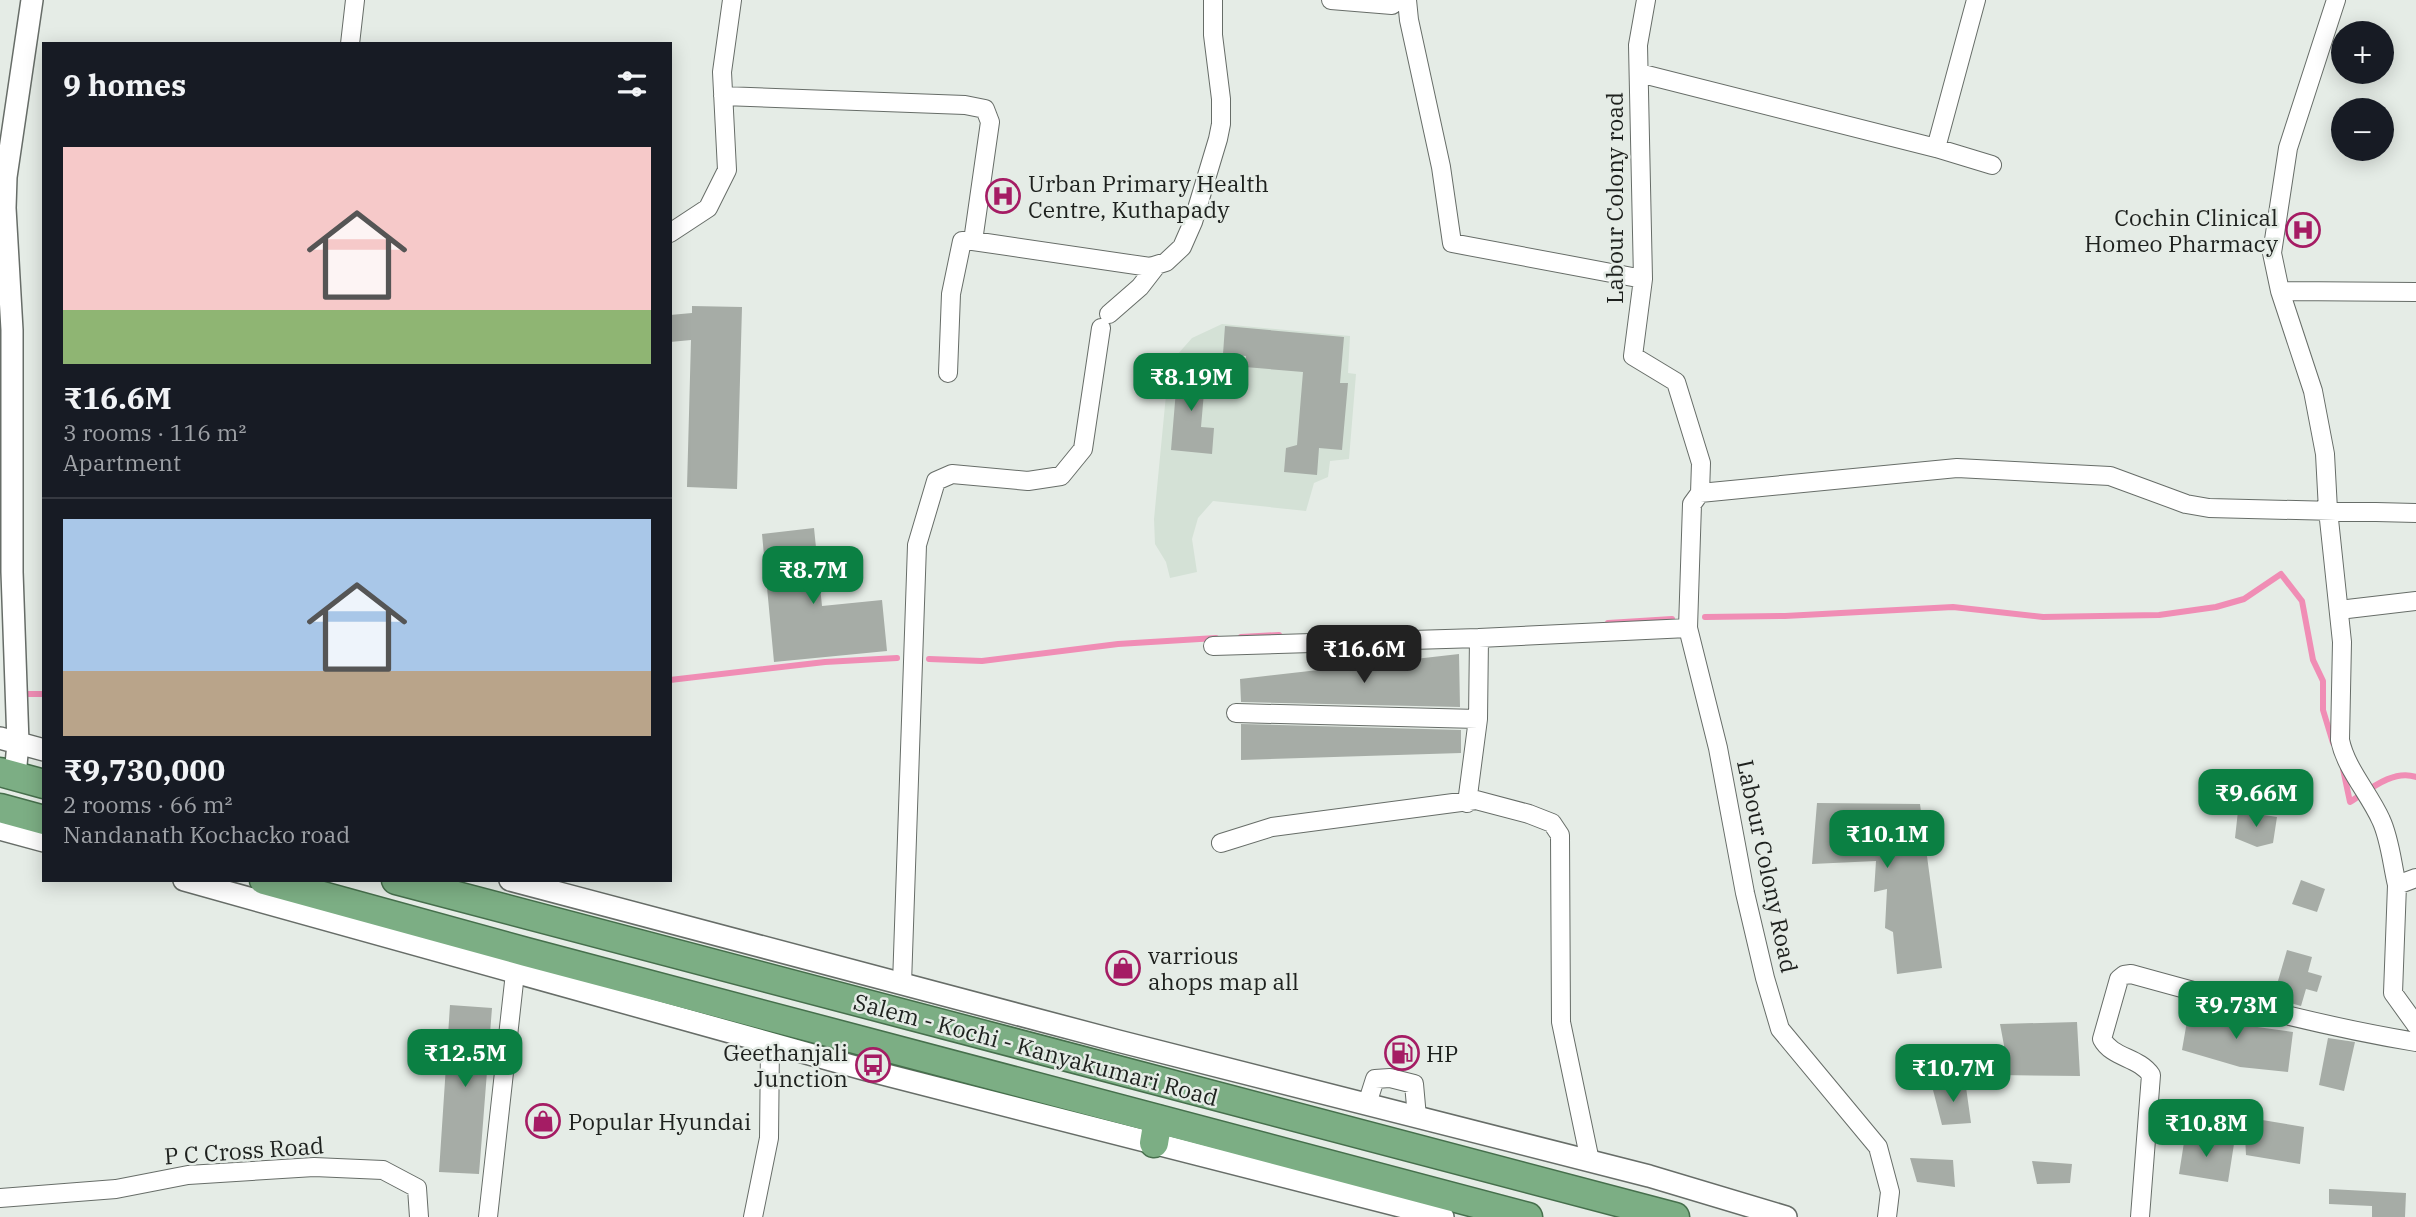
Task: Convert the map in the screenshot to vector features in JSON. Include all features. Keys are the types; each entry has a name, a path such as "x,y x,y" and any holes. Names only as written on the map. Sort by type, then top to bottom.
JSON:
{"highway":[{"path":"7,774 42,783"},
{"path":"0,808 42,819"},
{"name":"Salem - Kochi - Kanyakumari Road","path":"279,882 1156,1131 1528,1217"},
{"name":"Salem - Kochi - Kanyakumari Road","path":"404,882 1675,1217"}],"street":[{"path":"7,774 12,572 12,330 2,208 32,0"},
{"path":"350,42 355,0"},
{"path":"672,232 708,208 727,170 722,72 732,0"},
{"path":"948,373 951,294 962,242 973,241 1150,267 1166,262 1182,247 1194,222 1218,139 1221,99 1213,35 1213,0"},
{"path":"1331,0 1400,2 1409,20 1441,167 1452,243 1643,279"},
{"name":"Labour Colony road","path":"1646,0 1638,45 1643,279 1633,356 1676,382 1702,463 1700,493"},
{"path":"1936,148 1976,0"},
{"path":"2336,0 2288,148 2273,253 2280,292 2313,391 2325,454 2342,642 2340,740 2343,755 2365,788 2383,823 2397,885 2393,993 2416,1025"},
{"path":"1639,73 1936,148 1992,165"},
{"path":"723,96 965,105 985,109 990,122 973,241"},
{"path":"902,984 917,545 936,481 952,474 1028,481 1061,476 1083,449 1105,321 1140,287 1157,265"},
{"path":"2280,292 2416,292"},
{"path":"1700,493 1957,468 2110,477 2186,504 2209,508 2416,513"},
{"name":"Labour Colony Road","path":"1700,493 1692,504 1688,628 1718,748 1745,893 1765,978 1780,1029 1878,1147 1890,1192 1887,1217"},
{"path":"2339,610 2416,601"},
{"path":"1213,646 1688,628"},
{"path":"1467,803 1478,719 1479,638"},
{"path":"1237,713 1478,719"},
{"path":"9,740 42,749"},
{"path":"1221,843 1272,827 1476,800 1552,823 1560,835 1561,1022 1590,1161"},
{"path":"0,829 42,840"},
{"path":"2397,885 2416,878"},
{"path":"191,882 771,1044 1156,1131 1444,1217"},
{"path":"518,882 1590,1161 1786,1217"},
{"path":"488,1217 515,973"},
{"path":"2140,1217 2151,1075 2146,1068 2108,1048 2102,1039 2119,979 2124,975 2131,974 2231,1002 2355,1031 2416,1042"},
{"path":"753,1217 769,1138 771,1044"},
{"path":"1367,1104 1375,1079 1390,1078 1414,1084 1417,1117"},
{"path":"1382,1140 1391,1110"},
{"name":"P C Cross Road","path":"0,1198 116,1189 188,1175 328,1168 383,1170 416,1188 419,1217"}],"shaded area":[{"path":"1222,324 1350,336 1348,373 1356,374 1349,459 1330,461 1328,477 1314,483 1306,511 1213,501 1198,518 1192,539 1197,572 1170,578 1166,562 1155,544 1154,519 1169,364 1192,338"}],"building":[{"path":"692,306 742,307 737,489 687,487 691,340 672,342 672,315 692,313"},
{"path":"1225,326 1344,337 1340,383 1348,383 1342,450 1319,448 1317,475 1284,472 1286,448 1297,445 1303,372 1245,367 1246,356 1223,354"},
{"path":"1178,366 1206,369 1201,427 1214,428 1212,454 1171,450"},
{"path":"814,528 822,606 882,600 887,651 774,662 762,534"},
{"path":"1459,654 1460,707 1241,702 1240,679"},
{"path":"1241,724 1461,730 1461,753 1241,760"},
{"path":"1817,803 1920,804 1942,968 1897,974 1893,932 1885,928 1887,889 1874,892 1876,861 1812,864"},
{"path":"2238,811 2277,817 2273,843 2257,847 2235,838"},
{"path":"2301,880 2325,889 2317,912 2292,904"},
{"path":"2287,950 2312,957 2308,972 2322,976 2317,992 2306,989 2301,1006 2273,998"},
{"path":"2190,1004 2251,1021 2250,1026 2293,1032 2288,1072 2240,1067 2182,1050"},
{"path":"450,1005 492,1008 479,1174 439,1172"},
{"path":"2077,1022 2080,1076 1998,1075 2006,1056 2000,1024"},
{"path":"2328,1038 2355,1042 2344,1091 2319,1085"},
{"path":"1965,1080 1971,1123 1942,1125 1933,1090"},
{"path":"2244,1117 2304,1127 2300,1164 2246,1155"},
{"path":"2185,1136 2234,1144 2228,1182 2179,1174"},
{"path":"1910,1158 1953,1160 1955,1187 1917,1182"},
{"path":"2032,1161 2072,1164 2070,1183 2037,1184"},
{"path":"2329,1189 2406,1193 2405,1217 2372,1217 2372,1206 2329,1204"}],"waterway":[{"path":"1705,617 1785,616 1953,607 2043,617 2159,615 2216,607 2244,599 2281,574 2302,601 2313,660 2323,681 2323,710 2333,743"},
{"path":"1608,623 1672,619"},
{"path":"1241,637 1279,635"},
{"path":"929,659 982,661 1118,644 1216,638"},
{"path":"672,680 825,662 897,658"},
{"path":"27,694 42,694"},
{"path":"2343,769 2350,802 2390,778 2407,775 2416,777"}],"place":[{"name":"Urban Primary Health Centre, Kuthapady","path":"1003,196"},
{"name":"Cochin Clinical Homeo Pharmacy","path":"2303,230"},
{"name":"varrious ahops map all","path":"1123,968"},
{"name":"HP","path":"1402,1053"},
{"name":"Geethanjali Junction","path":"873,1065"},
{"name":"Popular Hyundai","path":"543,1121"}]}
